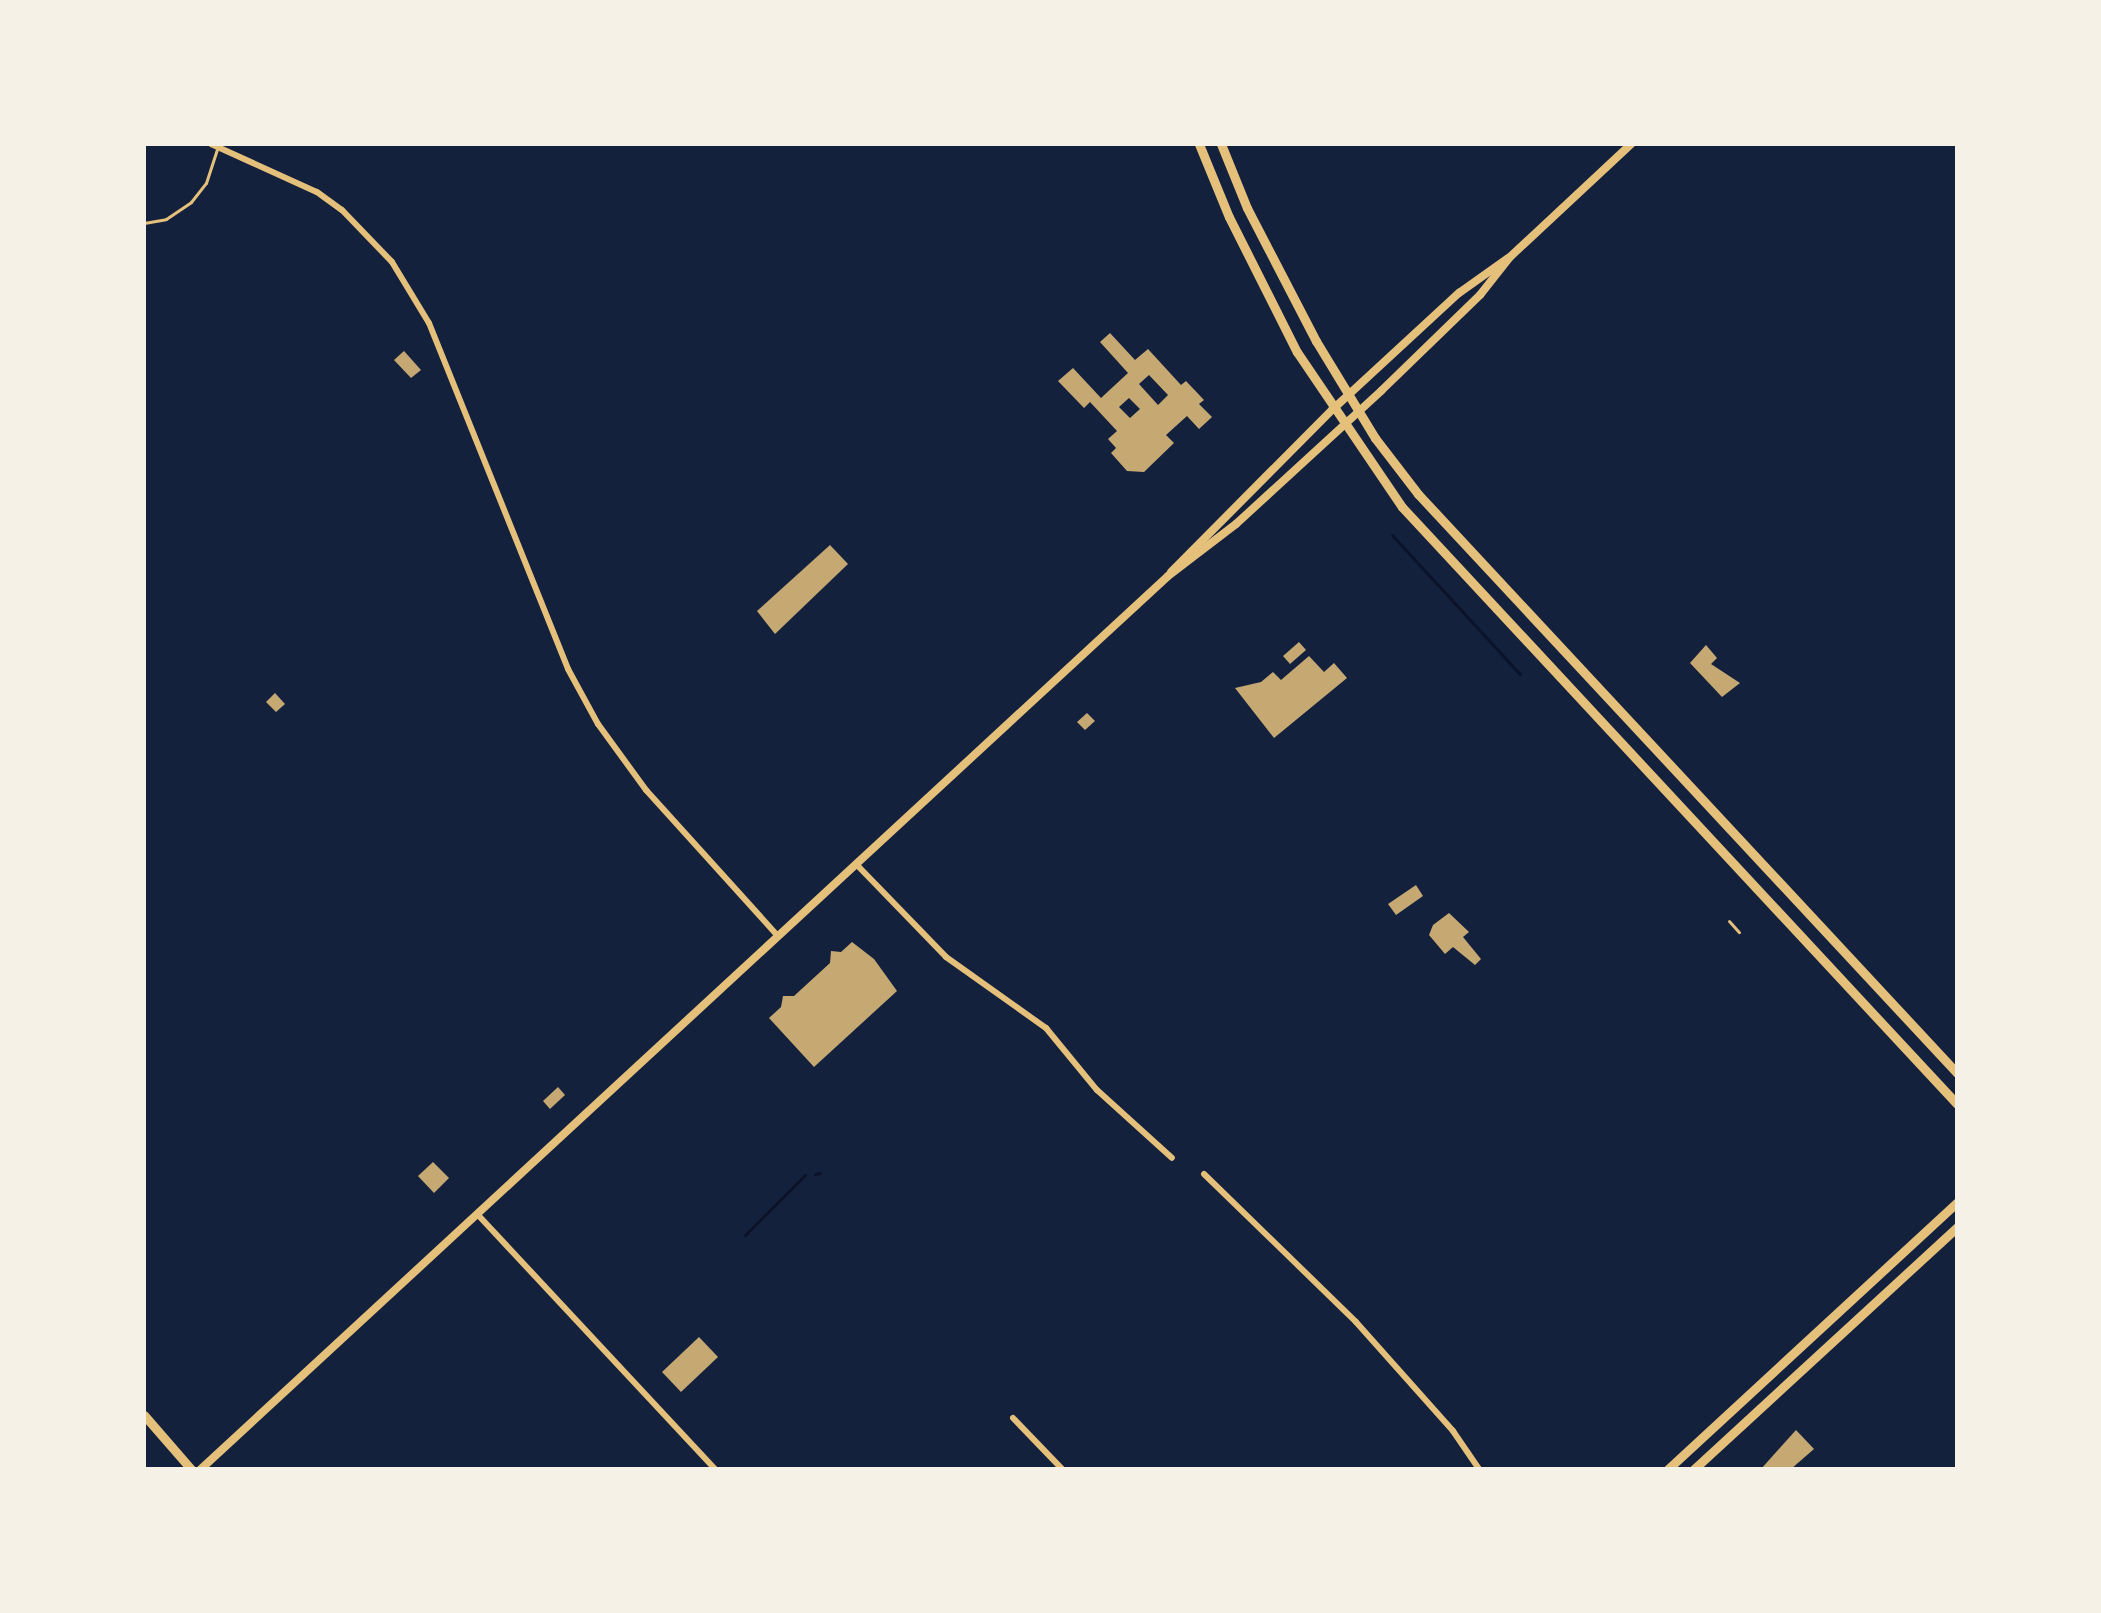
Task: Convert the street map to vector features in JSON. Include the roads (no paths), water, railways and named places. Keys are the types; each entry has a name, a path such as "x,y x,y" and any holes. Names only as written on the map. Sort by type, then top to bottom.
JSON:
{"main road":[{"path":"1199,144 1270,301 1332,410 1431,543 1957,1104"},
{"path":"1221,144 1288,290 1348,395 1447,528 1957,1073"},
{"path":"1648,774 1663,760"},
{"path":"1668,1469 1957,1202"},
{"path":"1694,1469 1957,1227"},
{"path":"144,1415 191,1469"}],"street":[{"path":"1168,576 1180,558 1348,395 1459,293 1510,257 1631,144"},
{"path":"214,145 275,169 330,201 392,262 429,323 568,669 598,724 646,790 778,936"},
{"path":"201,1469 479,1216 1168,576 1236,524 1343,426 1480,295 1510,257"},
{"path":"856,864 946,957 1046,1028 1097,1090 1172,1158"},
{"path":"1204,1174 1356,1322 1453,1431 1479,1469"},
{"path":"479,1216 715,1469"},
{"path":"1013,1418 1062,1469"}],"lane":[{"path":"144,223 166,219 191,202 206,183 214,145"},
{"path":"1729,921 1739,932"}],"waterway":[{"path":"1392,535 1520,674"},
{"path":"815,1174 820,1173"},
{"path":"745,1235 805,1175"}]}
